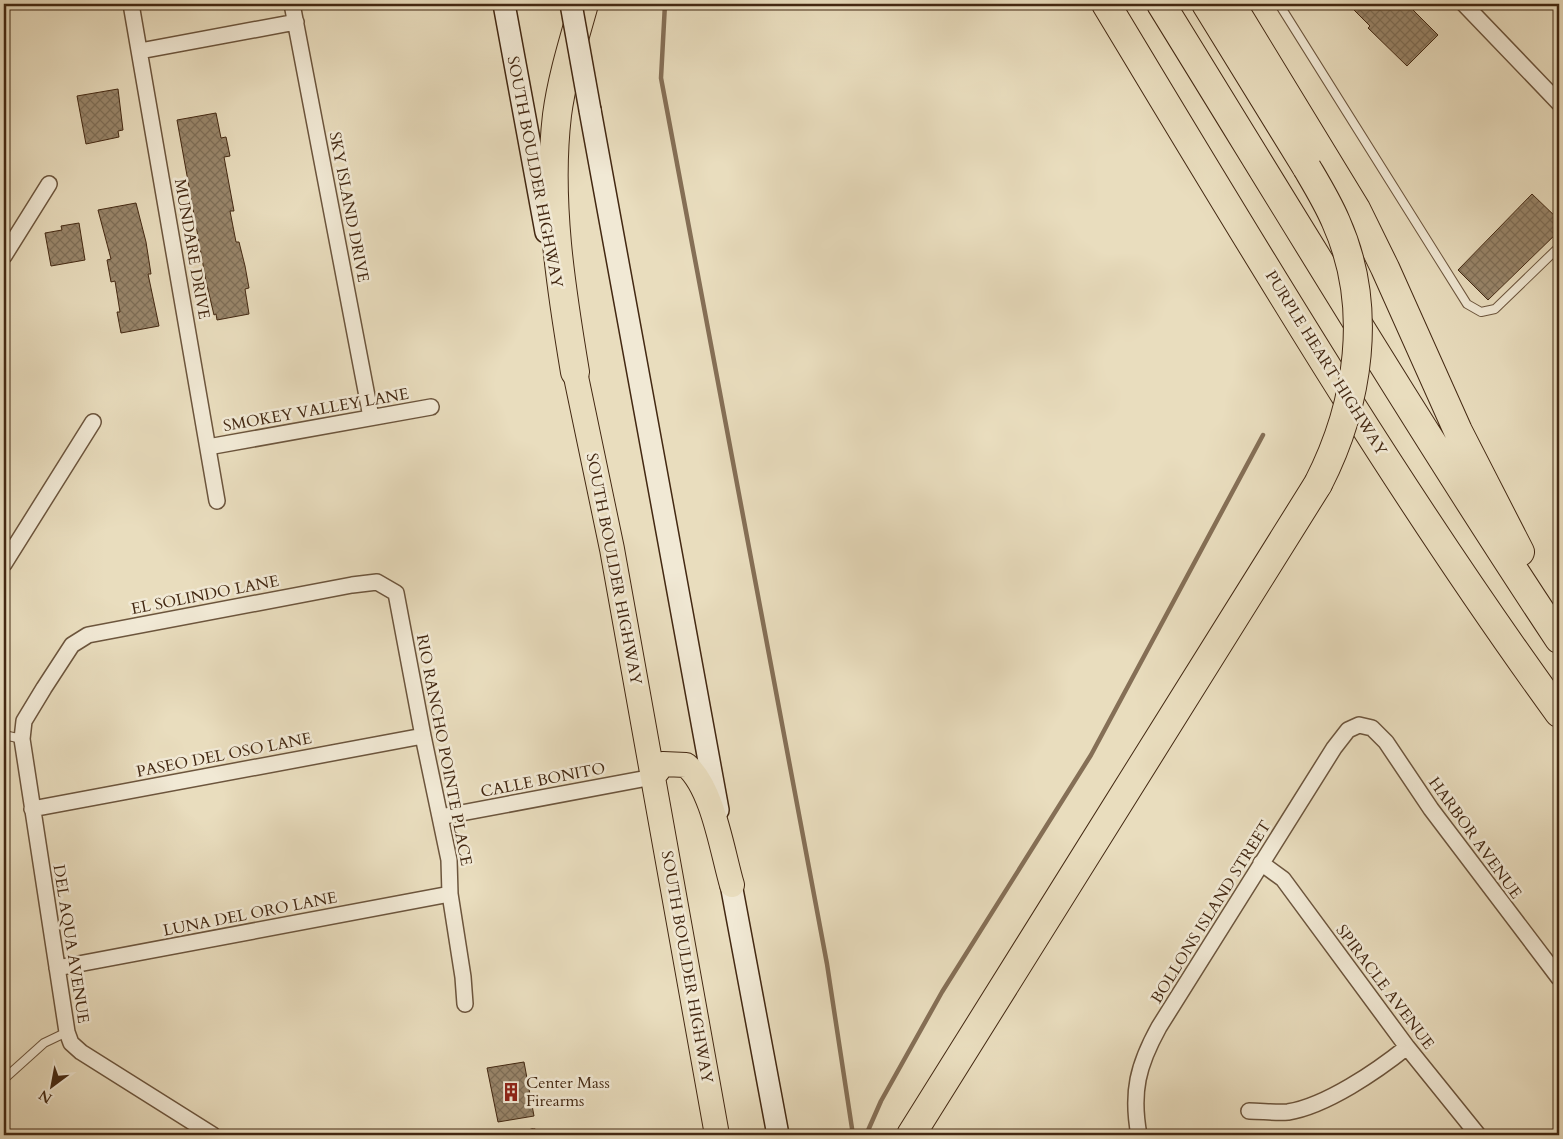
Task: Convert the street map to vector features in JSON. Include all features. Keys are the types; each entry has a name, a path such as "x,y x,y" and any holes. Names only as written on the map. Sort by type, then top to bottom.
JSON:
{"highway":[{"path":"575,372 566,320 555,214 554,165 557,115 564,74 584,4"},
{"path":"1087,4 1336,384"},
{"name":"PURPLE HEART HIGHWAY","path":"1106,4 1336,384 1489,617 1559,713"},
{"path":"1162,4 1401,393 1559,639"},
{"path":"911,1135 1318,484 1338,442 1351,400 1358,350 1357,314 1351,270 1336,222 1307,168 1206,4"},
{"path":"1231,4 1356,208 1458,431 1559,623"}],"main road":[{"name":"SOUTH BOULDER HIGHWAY","path":"504,4 544,224 612,550 717,1135"},
{"path":"571,4 778,1135"},
{"path":"652,777 663,764 686,765 696,774 710,809 732,885"}],"street":[{"name":"MUNDARE DRIVE","path":"131,4 217,501"},
{"name":"SKY ISLAND DRIVE","path":"292,4 371,418"},
{"path":"1464,4 1559,103"},
{"path":"140,51 296,22"},
{"path":"4,256 49,184"},
{"name":"SMOKEY VALLEY LANE","path":"208,447 431,407"},
{"path":"4,564 93,422"},
{"name":"EL SOLINDO LANE","path":"44,688 72,645 88,635 352,585 377,582 396,593"},
{"name":"RIO RANCHO POINTE PLACE","path":"396,593 449,860 450,894 463,977 465,1004"},
{"name":"DEL AQUA AVENUE","path":"44,688 24,721 22,739 67,1032 72,1043 81,1052 213,1135"},
{"name":"BOLLONS ISLAND STREET","path":"1139,1135 1135,1114 1136,1082 1143,1056 1334,748 1348,730 1359,725"},
{"name":"HARBOR AVENUE","path":"1359,725 1372,728 1386,742 1431,809 1559,978"},
{"name":"PASEO DEL OSO LANE","path":"32,809 423,736"},
{"name":"CALLE BONITO","path":"440,817 652,777"},
{"name":"SPIRACLE AVENUE","path":"1261,863 1283,879 1407,1048 1478,1135"},
{"name":"LUNA DEL ORO LANE","path":"57,968 450,894"},
{"path":"1249,1111 1288,1112 1321,1100 1378,1070 1407,1048"}],"lane":[{"path":"1279,4 1467,304 1481,312 1495,309 1559,247"},
{"path":"4,735 22,739"},
{"path":"4,1079 44,1043 67,1032"}],"building":[{"path":"1348,4 1407,4 1438,35 1407,66 1368,28 1370,26"},
{"path":"118,89 123,130 118,131 119,137 86,144 77,96"},
{"path":"216,113 221,138 226,137 230,156 224,157 234,211 230,211 236,242 239,242 249,288 245,289 249,314 217,320 216,314 214,315 206,281 177,120"},
{"path":"1532,194 1559,220 1559,231 1488,300 1458,270"},
{"path":"136,203 146,242 151,274 148,274 159,326 121,333 117,312 120,312 115,281 111,282 107,260 111,259 98,210"},
{"path":"79,223 85,260 51,266 45,233 62,230 61,226"},
{"name":"Center Mass Firearms","path":"524,1062 534,1116 498,1122 487,1068"}],"waterway":[{"path":"665,4 661,78 827,964 853,1135"},
{"path":"866,1135 881,1101 942,992 1091,755 1263,435"}],"place":[{"name":"Center Mass Firearms","path":"511,1092"}]}
